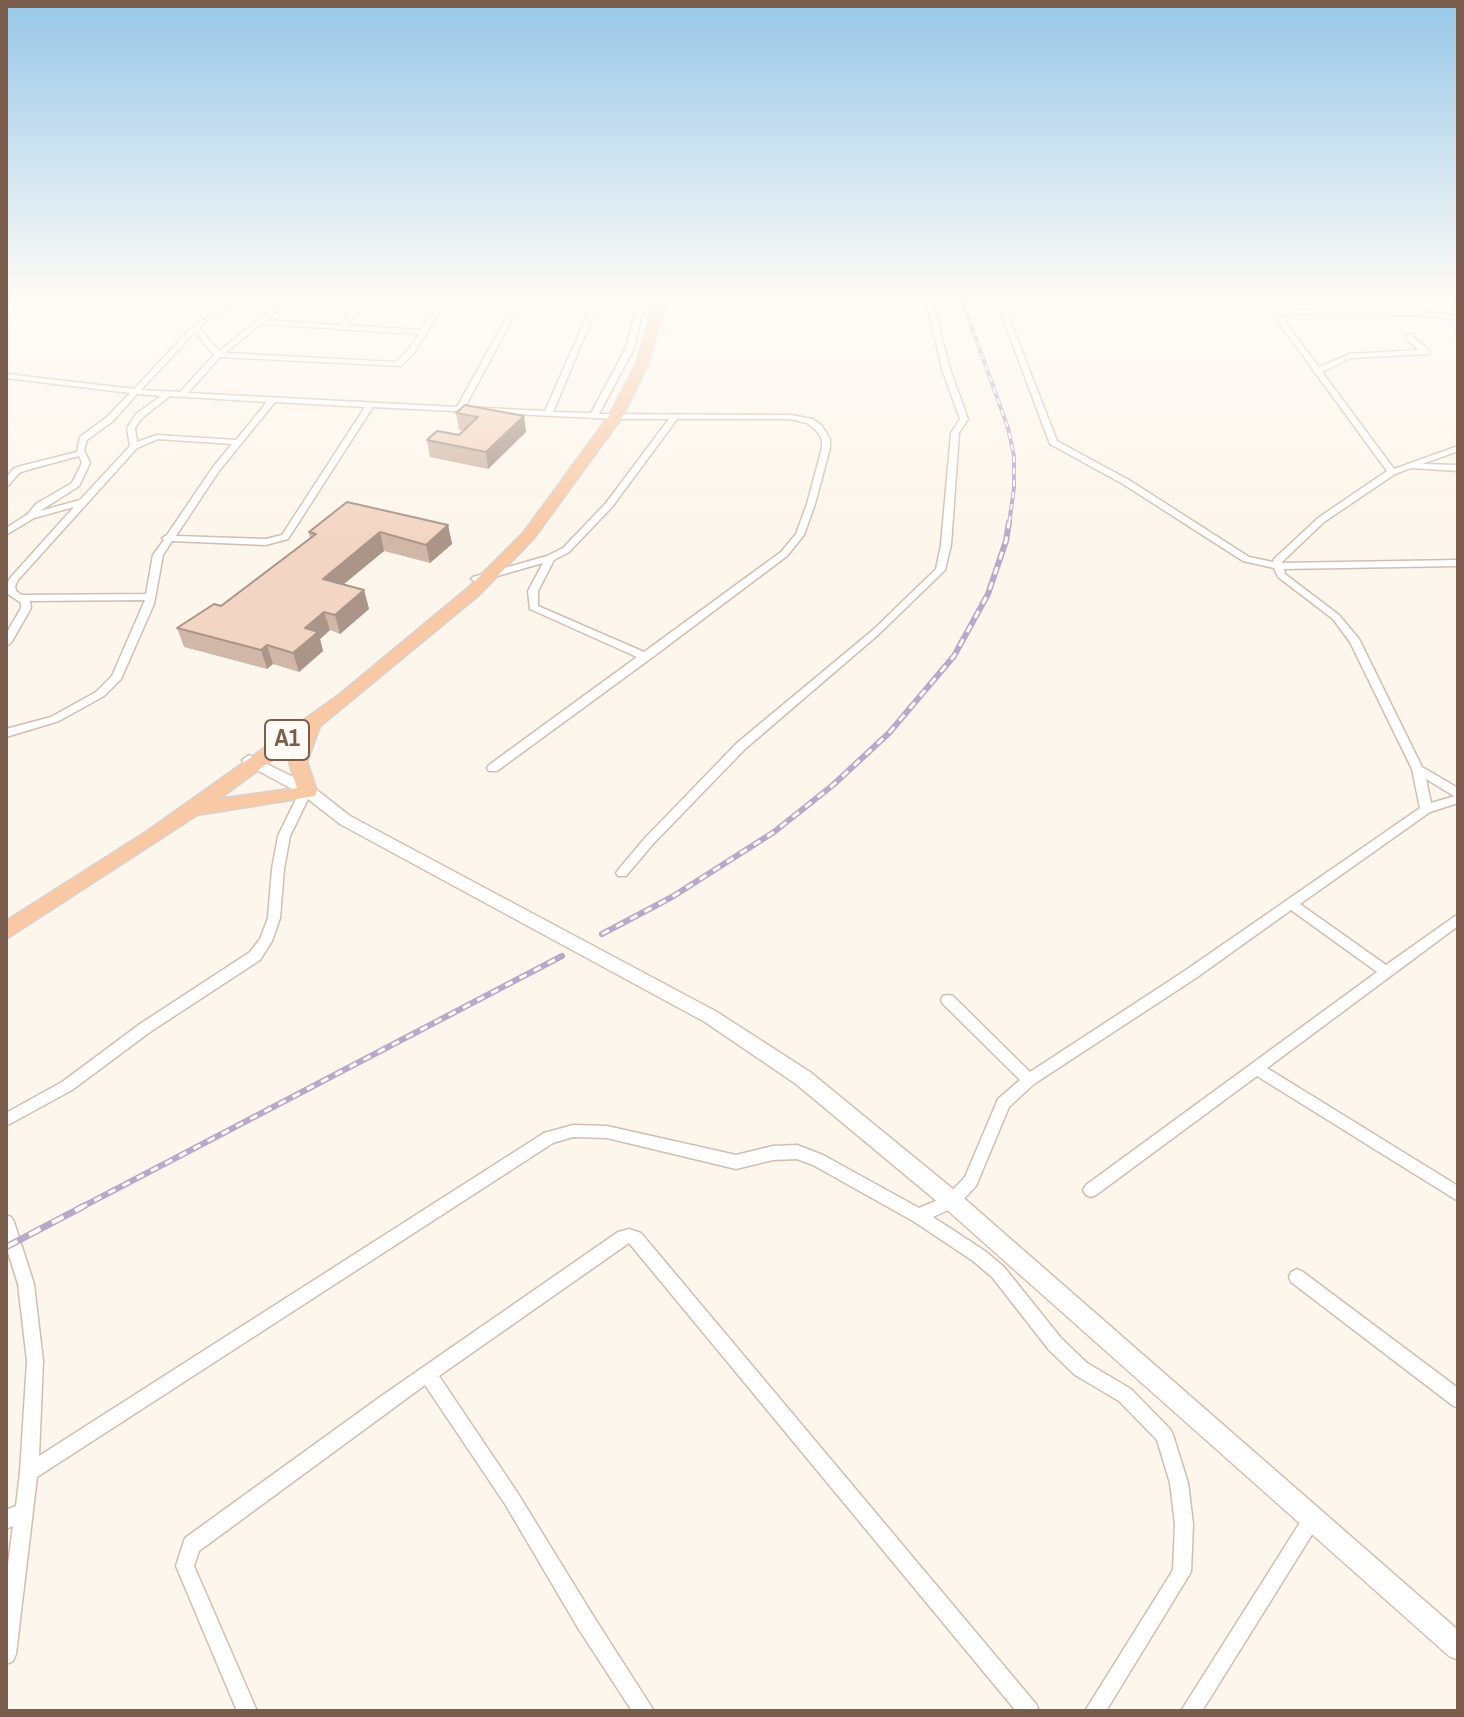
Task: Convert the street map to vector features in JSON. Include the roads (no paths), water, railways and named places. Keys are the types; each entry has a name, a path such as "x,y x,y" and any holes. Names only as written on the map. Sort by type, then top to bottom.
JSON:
{"highway":[{"name":"A1","path":"6,919 313,722 425,634 523,541 596,447 635,377"},
{"name":"A1","path":"6,931 189,811 483,577"},
{"path":"189,811 246,800 308,797 298,762 301,745 313,722"}],"main road":[{"path":"247,766 711,1017 803,1078 952,1201 1458,1647"}],"street":[{"path":"8,377 137,392 273,400 615,417 790,417 810,421 826,439 826,448 800,535 784,554 493,768"},
{"path":"31,516 39,506 74,486 86,463 80,450 83,439 110,419 150,377"},
{"path":"134,446 130,434 139,416 160,397 178,394 195,377"},
{"path":"460,409 477,377"},
{"path":"548,413 563,377"},
{"path":"594,416 615,377"},
{"path":"622,873 741,746 867,640 940,570 946,545 955,433 964,419 949,377"},
{"path":"1028,377 1053,442 1126,482 1246,559 1277,566 1458,563"},
{"path":"1322,377 1392,472"},
{"path":"6,733 55,719 109,687 123,667 151,597 152,571 167,538 237,442 273,400"},
{"path":"167,538 266,542 285,537 371,404"},
{"path":"483,577 550,558 566,550 609,505 675,417"},
{"path":"151,597 22,598 11,592 10,586 134,446 157,437 237,442"},
{"path":"1426,809 1418,769 1355,641 1336,617 1281,575 1277,561 1283,552 1321,520 1392,472 1458,448"},
{"path":"6,483 8,478 24,468 82,453"},
{"path":"1381,456 1407,465 1458,468"},
{"path":"1432,456 1458,457"},
{"path":"78,481 112,472"},
{"path":"8,529 31,516 85,502"},
{"path":"550,558 533,591 533,607 646,657"},
{"path":"6,643 26,608 22,598"},
{"path":"1418,769 1458,796"},
{"path":"918,1216 952,1201 971,1181 1003,1103 1029,1080 1426,809 1458,796"},
{"path":"6,1120 67,1086 145,1028 255,956 266,941 274,918 284,836 308,797"},
{"path":"1291,904 1387,972"},
{"path":"1091,1190 1458,919"},
{"path":"948,1000 1029,1080"},
{"path":"1256,1068 1458,1194"},
{"path":"29,1472 549,1138 573,1131 599,1131 736,1162 773,1153 797,1152 818,1160 957,1240 998,1272 1055,1344 1081,1369 1125,1395 1164,1435 1179,1483 1183,1510 1182,1572 1095,1711"},
{"path":"6,1222 26,1284 35,1361 29,1472 6,1654"},
{"path":"247,1711 185,1566 192,1545 386,1403 429,1376 623,1237 636,1238 1029,1711"},
{"path":"1297,1277 1458,1399"},
{"path":"429,1376 511,1498 644,1711"},
{"path":"6,1520 24,1511"},
{"path":"1191,1711 1312,1519"}],"railway":[{"path":"990,377 1008,428 1014,456 1009,524"},
{"path":"602,934 672,897 774,832 833,785 889,733 954,656 988,594 1006,541 1009,522"},
{"path":"80,1208 562,956"},
{"path":"6,1247 84,1206"}]}
